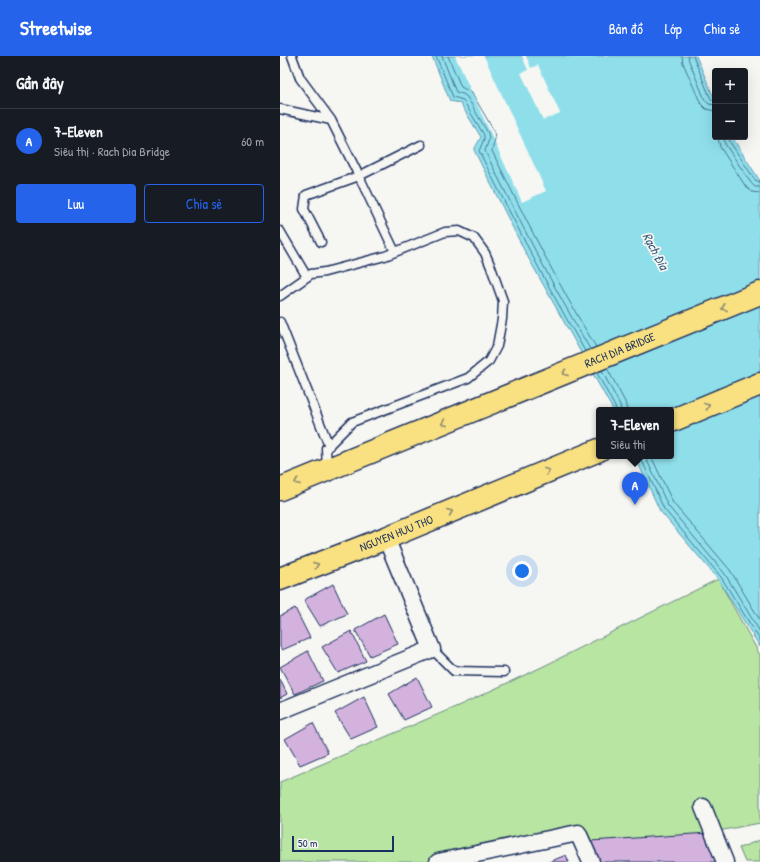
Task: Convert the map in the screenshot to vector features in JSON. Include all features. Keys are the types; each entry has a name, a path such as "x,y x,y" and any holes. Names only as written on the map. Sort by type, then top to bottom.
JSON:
{"main road":[{"name":"RACH DIA BRIDGE","path":"328,470 760,293"},
{"path":"674,420 760,384"},
{"name":"NGUYEN HUU THO","path":"280,579 386,538 596,451"},
{"path":"280,489 328,470"}],"street":[{"path":"280,711 432,649 386,538"},
{"path":"703,807 725,862"},
{"path":"438,862 578,833 591,862"}],"lane":[{"path":"292,56 300,78 332,120 395,252"},
{"path":"280,109 332,120"},
{"path":"321,242 304,209 306,195 359,176 421,145"},
{"path":"280,231 307,277"},
{"path":"280,296 311,274 385,256 445,232 459,231 474,238 485,252 492,267 503,302 502,319 497,346 489,361 482,368 468,378 352,422 326,448 328,470"},
{"path":"280,322 329,446"},
{"path":"432,649 454,671 504,672"}],"green space":[{"path":"718,579 760,655 760,823 651,844 591,841 577,825 578,833 439,862 280,862 280,782 460,705 544,666"},
{"path":"760,840 760,862 745,862 739,848"}],"water":[{"name":"Rạch Đỉa","path":"432,56 696,56 712,93 712,140 734,140 760,181 760,647 718,579 660,511 639,465 637,459 674,459 674,407 611,407 524,250 474,150 481,137 460,103 450,101"}],"pier":[{"path":"455,56 484,56 546,191 522,202"},
{"path":"522,56 526,56 531,68 538,65 560,113 543,120 521,73 528,70"}],"building":[{"path":"333,584 347,614 320,626 304,600"},
{"path":"295,608 310,638 282,650 280,647 280,616"},
{"path":"384,614 398,644 370,656 355,630"},
{"path":"351,631 366,661 338,673 322,647"},
{"path":"308,651 323,681 295,694 280,667"},
{"path":"417,677 432,707 404,720 389,694"},
{"path":"280,679 287,694 280,698"},
{"path":"364,697 378,727 351,739 335,713"},
{"path":"313,723 328,753 300,765 285,739"},
{"path":"708,833 721,862 600,862 591,841"},
{"path":"566,855 569,862 549,862"}],"place":[{"name":"7-Eleven","path":"635,505"}]}
